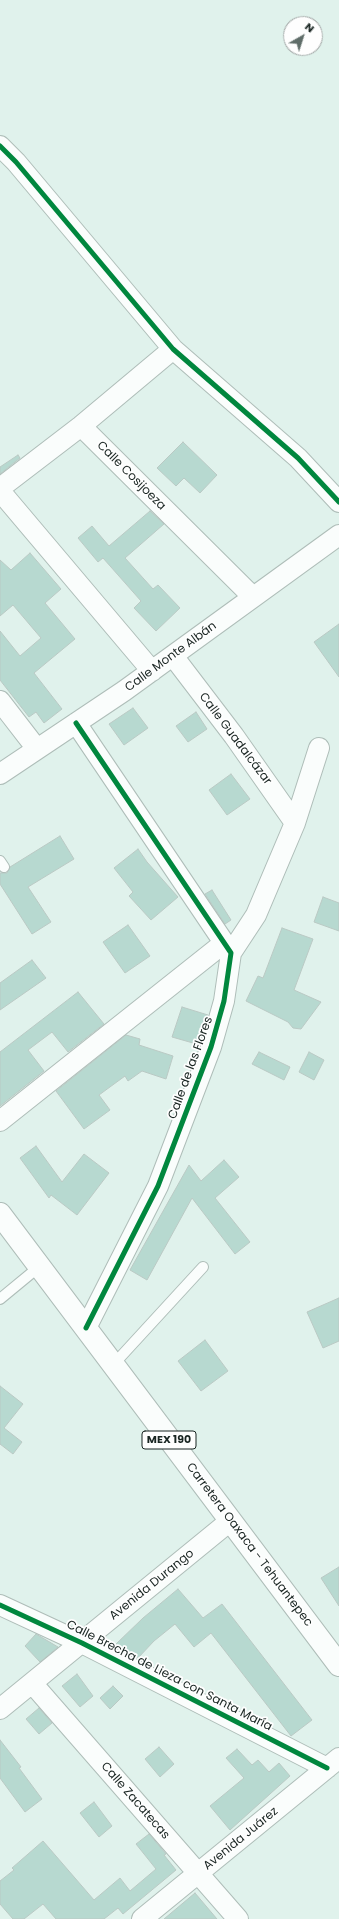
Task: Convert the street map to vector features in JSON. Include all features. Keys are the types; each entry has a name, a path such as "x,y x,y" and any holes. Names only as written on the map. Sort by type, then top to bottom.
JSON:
{"main road":[{"name":"Carretera Oaxaca - Tehuantepec","path":"0,1214 339,1665"}],"street":[{"path":"0,146 16,162 173,349 298,458 339,502"},
{"path":"0,488 80,426 173,349"},
{"name":"Calle Cosijoeza","path":"80,426 253,597"},
{"path":"0,492 152,671"},
{"name":"Calle Monte Albán","path":"0,774 152,671 339,536"},
{"name":"Calle Guadalcázar","path":"173,656 239,742 295,823"},
{"path":"0,701 37,749"},
{"path":"76,723 228,948"},
{"name":"Calle de las Flores","path":"0,1121 228,948 256,915 295,823 319,748"},
{"name":"Calle de las Flores","path":"86,1328 158,1186 212,1047 224,1001 228,948"},
{"name":"Avenida Durango","path":"0,1709 230,1521"},
{"name":"Calle Brecha de Lieza con Santa María","path":"0,1605 82,1642 333,1763"},
{"name":"Calle Zacatecas","path":"32,1683 238,1919"},
{"name":"Avenida Juárez","path":"142,1919 333,1763"}],"lane":[{"path":"0,1299 40,1266"},
{"path":"114,1365 203,1267"}],"building":[{"path":"183,442 217,475 200,493 184,478 176,486 157,468"},
{"path":"18,455 20,458 0,474 0,467"},
{"path":"150,511 164,524 125,558 153,589 158,585 180,608 156,631 134,608 141,601 103,558 98,562 78,538 92,526 109,546"},
{"path":"30,553 61,589 45,603 75,639 34,673 62,709 44,723 36,712 29,717 0,680 0,631 20,656 41,638 13,605 0,616 0,560 11,570"},
{"path":"339,624 339,677 314,642"},
{"path":"133,708 148,728 124,745 109,724"},
{"path":"196,712 207,729 188,742 176,726"},
{"path":"231,774 250,799 227,815 209,790"},
{"path":"60,836 74,859 28,887 51,922 32,934 0,884 0,873 7,873 10,867"},
{"path":"138,849 147,862 178,897 151,920 129,896 133,892 114,868"},
{"path":"212,890 231,920 225,924 205,894"},
{"path":"323,897 339,903 339,931 314,922"},
{"path":"128,925 150,956 125,973 103,942"},
{"path":"282,928 313,939 294,990 321,1002 301,1029 293,1028 288,1022 246,1001 258,976 263,978"},
{"path":"32,960 46,978 0,1010 0,983"},
{"path":"78,992 104,1024 68,1052 52,1032 28,1050 44,1071 0,1106 0,1052"},
{"path":"182,1007 208,1015 200,1045 172,1037"},
{"path":"126,1035 140,1039 139,1045 173,1056 166,1079 142,1071 128,1081 125,1076 99,1095 110,1110 84,1129 56,1091"},
{"path":"259,1052 290,1067 284,1080 252,1064"},
{"path":"309,1052 324,1060 314,1080 299,1072"},
{"path":"36,1146 62,1182 84,1154 109,1173 77,1215 51,1195 49,1198 20,1158"},
{"path":"224,1160 239,1177 215,1198 250,1242 235,1254 192,1198 147,1280 130,1270 189,1165 201,1181"},
{"path":"339,1298 339,1341 323,1348 307,1312"},
{"path":"205,1340 228,1371 201,1391 178,1361"},
{"path":"0,1386 23,1404 4,1428 22,1442 13,1454 0,1444"},
{"path":"339,1567 339,1606 321,1578"},
{"path":"178,1589 203,1618 222,1604 312,1720 291,1736 211,1633 194,1647 175,1624 154,1641 138,1658 115,1645 143,1618"},
{"path":"36,1634 58,1647 40,1662 25,1646"},
{"path":"77,1674 93,1696 80,1707 62,1686"},
{"path":"113,1686 123,1696 110,1709 100,1698"},
{"path":"39,1708 52,1723 39,1734 26,1719"},
{"path":"0,1740 21,1767 19,1768 42,1799 25,1812 0,1778"},
{"path":"159,1747 174,1764 160,1777 145,1759"},
{"path":"237,1749 252,1765 258,1760 269,1772 279,1763 290,1776 230,1830 210,1806 244,1778 226,1758"},
{"path":"94,1802 112,1826 99,1837 80,1813"},
{"path":"149,1834 166,1854 164,1855 176,1870 123,1914 118,1908 104,1919 56,1919 43,1904 24,1919 13,1919 0,1904 0,1881 14,1870 12,1868 43,1841 94,1900 120,1878 130,1891 156,1869 136,1844"},
{"path":"195,1893 217,1919 164,1919"}],"cycle path":[{"path":"0,146 16,162 173,349 298,458 339,502"},
{"path":"76,723 231,953 224,1001 211,1047 158,1186 86,1328"},
{"path":"0,1605 82,1643 327,1768"}]}
